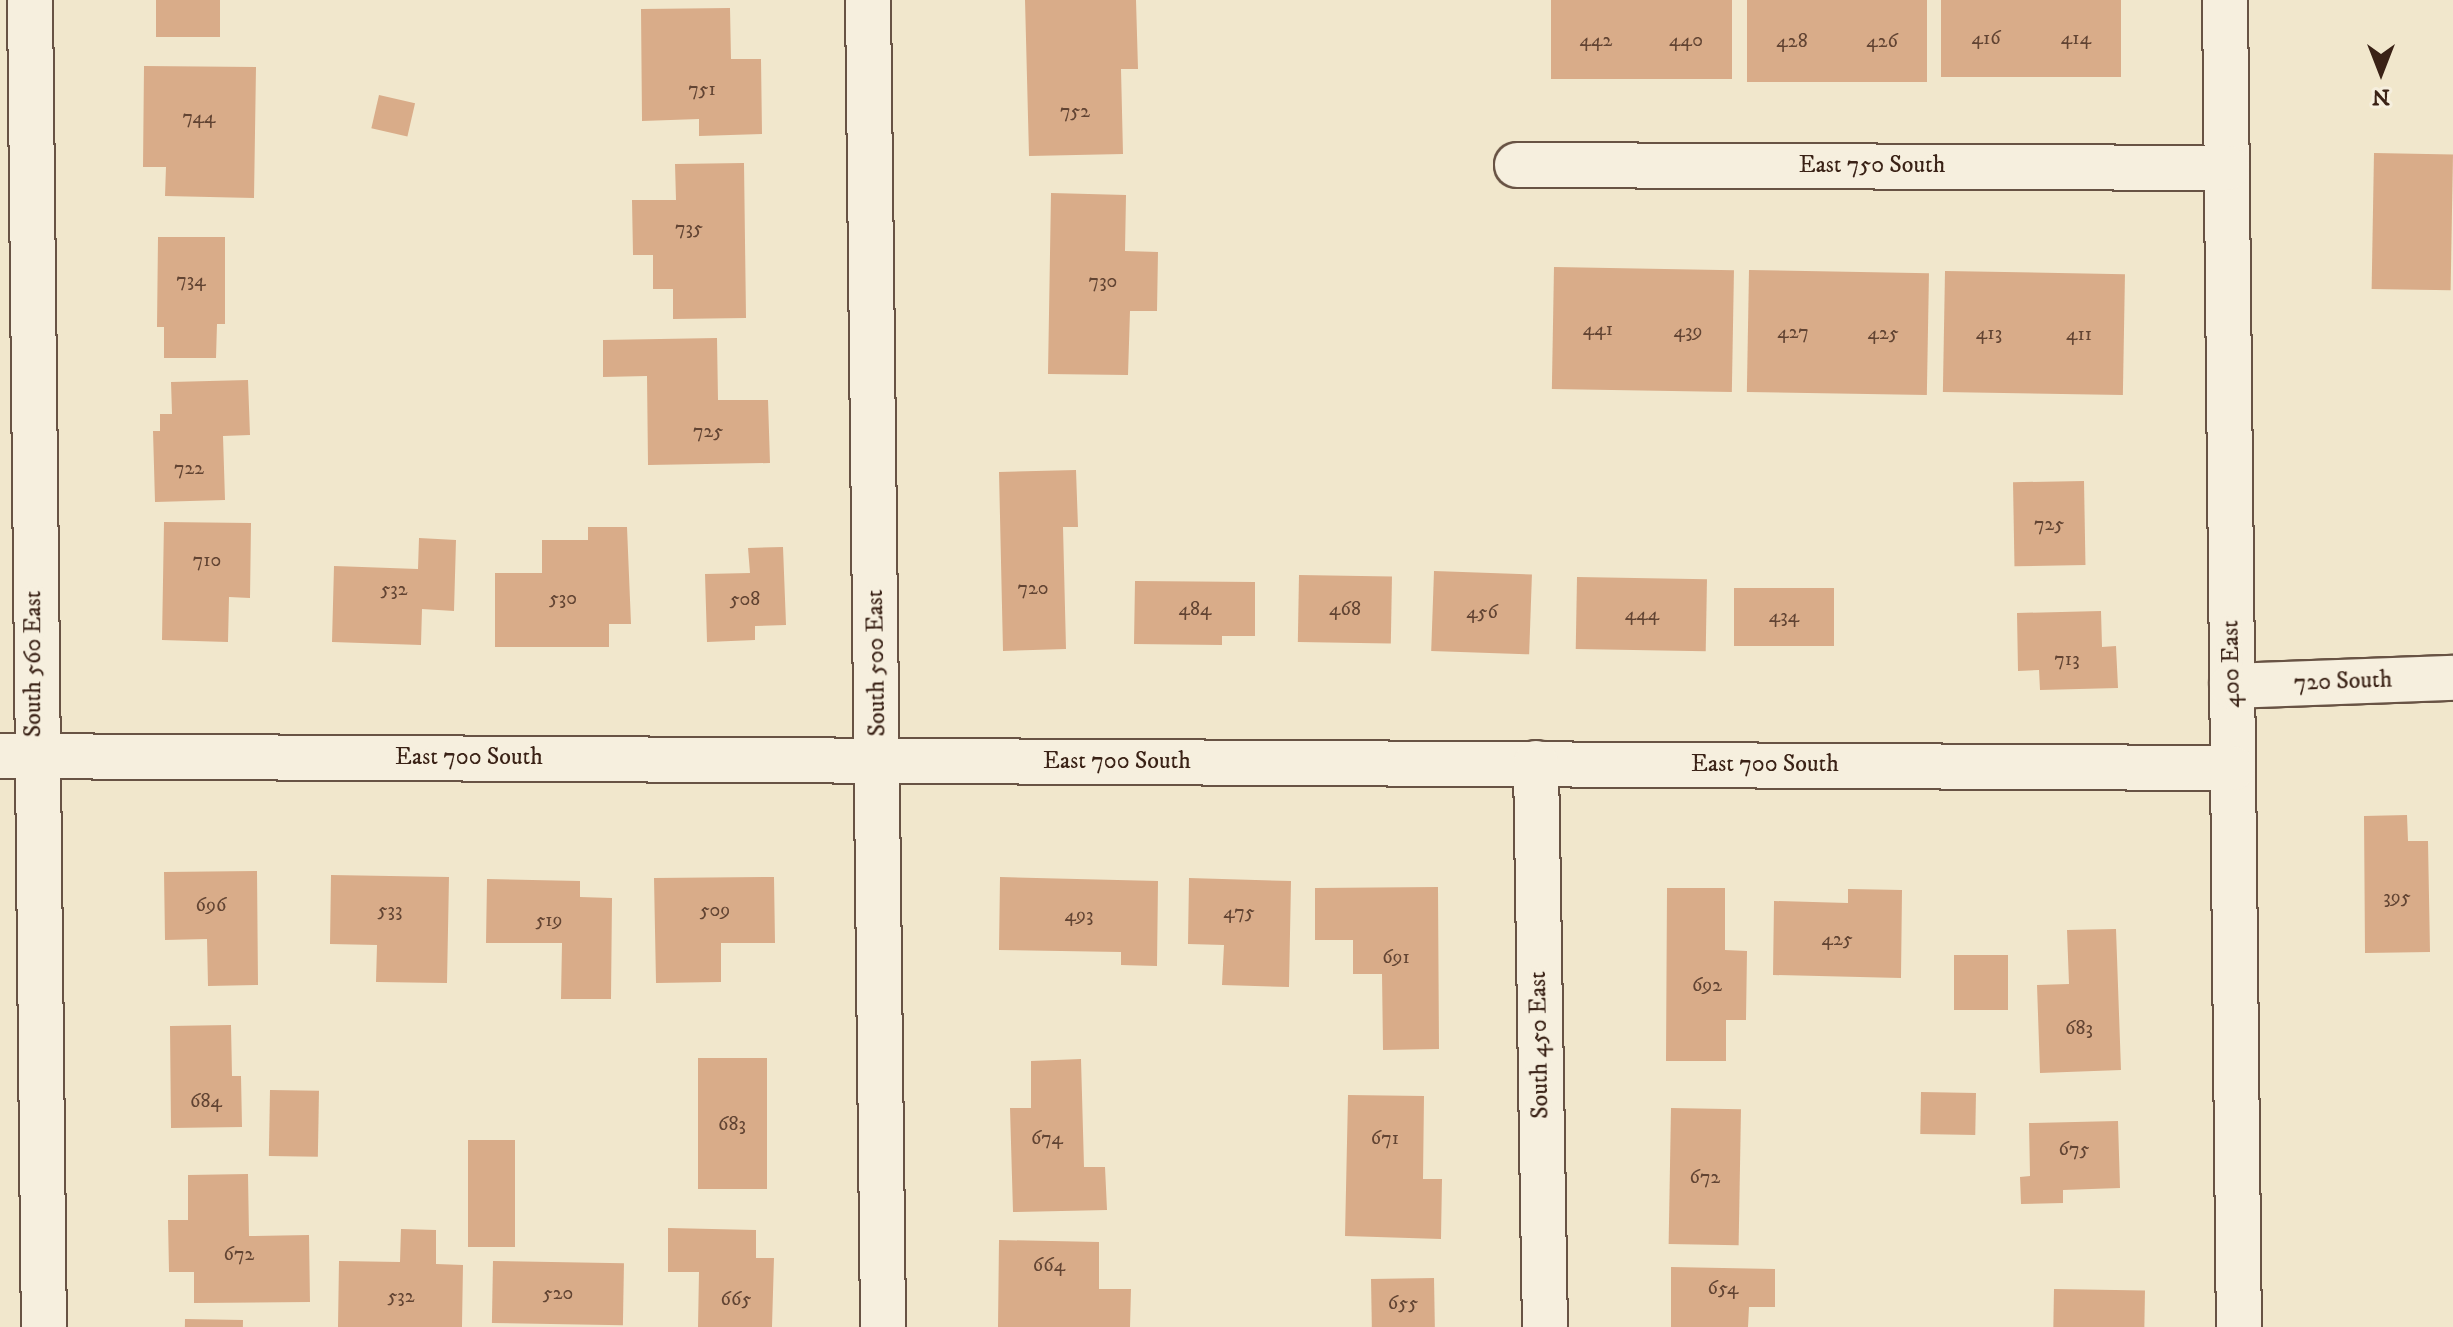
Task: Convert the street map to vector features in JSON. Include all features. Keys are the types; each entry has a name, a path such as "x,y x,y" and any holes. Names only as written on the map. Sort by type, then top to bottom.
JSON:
{"street":[{"name":"South 560 East","path":"30,0 17,756 44,1327"},
{"name":"South 500 East","path":"868,0 879,760 883,1327"},
{"name":"400 East","path":"2225,0 2239,1327"},
{"name":"East 750 South","path":"1517,165 2227,168"},
{"name":"720 South","path":"2232,686 2453,678"},
{"name":"East 700 South","path":"17,756 2233,768"},
{"name":"South 450 East","path":"1536,763 1545,1327"}],"building":[{"path":"156,0 220,0 220,37 156,37"},
{"path":"1025,0 1136,0 1138,69 1121,69 1123,154 1029,156"},
{"path":"1551,0 1732,0 1732,79 1551,79"},
{"path":"1747,0 1927,0 1927,82 1747,82"},
{"path":"1941,0 2121,0 2121,77 1941,77"},
{"path":"730,8 731,59 761,59 762,134 699,136 699,119 642,121 641,9"},
{"path":"144,66 256,67 254,198 165,196 166,167 143,167"},
{"path":"379,95 415,103 407,136 371,128"},
{"path":"2374,153 2453,154 2451,290 2372,289"},
{"path":"744,163 746,318 673,319 673,289 653,289 653,255 633,255 632,200 676,200 675,164"},
{"path":"1051,193 1126,195 1125,251 1158,252 1157,311 1130,311 1128,375 1048,374"},
{"path":"158,237 225,237 225,324 217,324 216,358 164,358 164,327 157,327"},
{"path":"1554,267 1734,270 1732,392 1552,389"},
{"path":"1749,270 1929,273 1927,395 1747,392"},
{"path":"1945,271 2125,274 2123,395 1943,392"},
{"path":"717,338 718,400 768,400 770,463 648,465 647,376 603,377 603,340"},
{"path":"248,380 250,435 223,436 225,500 155,502 153,431 160,431 160,414 172,414 171,382"},
{"path":"1076,470 1078,527 1063,527 1066,649 1003,651 999,472"},
{"path":"2084,481 2085,565 2014,566 2013,482"},
{"path":"164,522 251,523 250,598 229,597 228,642 162,640"},
{"path":"588,527 627,527 631,624 609,624 609,647 495,647 495,573 542,573 542,540 588,540"},
{"path":"419,538 456,540 454,611 422,609 421,645 332,642 334,566 418,569"},
{"path":"783,547 786,625 755,626 755,640 707,642 705,574 750,573 748,548"},
{"path":"1434,571 1532,574 1529,654 1431,651"},
{"path":"1299,575 1392,577 1391,644 1298,642"},
{"path":"1577,577 1707,579 1706,651 1576,649"},
{"path":"1135,581 1255,582 1255,636 1222,636 1222,645 1134,644"},
{"path":"1734,588 1834,588 1834,646 1734,646"},
{"path":"2101,611 2102,647 2116,646 2118,688 2040,690 2039,670 2018,671 2017,613"},
{"path":"2407,815 2408,841 2428,841 2430,952 2365,953 2364,816"},
{"path":"257,871 258,985 208,986 207,939 165,940 164,872"},
{"path":"331,875 449,877 447,983 376,982 377,945 330,944"},
{"path":"774,877 775,943 721,943 721,982 656,983 654,878"},
{"path":"1000,877 1158,881 1157,966 1121,965 1121,952 999,950"},
{"path":"1189,878 1291,881 1289,987 1222,985 1224,945 1188,944"},
{"path":"487,879 580,881 580,897 612,898 611,999 561,999 562,943 486,943"},
{"path":"1438,887 1439,1049 1383,1050 1382,974 1353,974 1353,940 1315,940 1315,888"},
{"path":"1667,888 1725,888 1725,950 1747,951 1746,1020 1726,1020 1726,1061 1666,1061"},
{"path":"1848,889 1902,890 1901,978 1773,975 1774,901 1848,903"},
{"path":"2116,929 2121,1070 2040,1073 2037,985 2069,984 2067,930"},
{"path":"1954,955 2008,955 2008,1010 1954,1010"},
{"path":"231,1025 232,1076 241,1076 242,1127 171,1128 170,1026"},
{"path":"698,1058 767,1058 767,1189 698,1189"},
{"path":"1081,1059 1084,1167 1105,1167 1107,1210 1013,1212 1010,1108 1031,1108 1031,1061"},
{"path":"270,1090 319,1091 318,1157 269,1156"},
{"path":"1921,1092 1976,1093 1975,1135 1920,1134"},
{"path":"1348,1095 1424,1096 1423,1179 1442,1179 1441,1239 1345,1236"},
{"path":"1671,1108 1741,1109 1739,1245 1669,1244"},
{"path":"2118,1121 2120,1188 2063,1190 2063,1203 2021,1204 2020,1177 2030,1176 2029,1123"},
{"path":"468,1140 515,1140 515,1247 468,1247"},
{"path":"248,1174 249,1236 309,1235 310,1302 194,1303 194,1272 169,1272 168,1220 188,1220 188,1175"},
{"path":"668,1228 756,1230 756,1258 774,1258 772,1327 698,1327 699,1272 668,1272"},
{"path":"401,1229 436,1230 436,1264 463,1265 462,1327 338,1327 339,1261 400,1262"},
{"path":"999,1240 1099,1242 1099,1289 1131,1289 1130,1327 998,1327"},
{"path":"493,1261 624,1263 623,1325 492,1323"},
{"path":"1671,1267 1775,1269 1775,1307 1749,1307 1748,1327 1671,1327"},
{"path":"1434,1278 1435,1327 1372,1327 1371,1279"},
{"path":"2054,1289 2145,1291 2144,1327 2053,1327"},
{"path":"185,1319 243,1320 243,1327 185,1327"}]}
